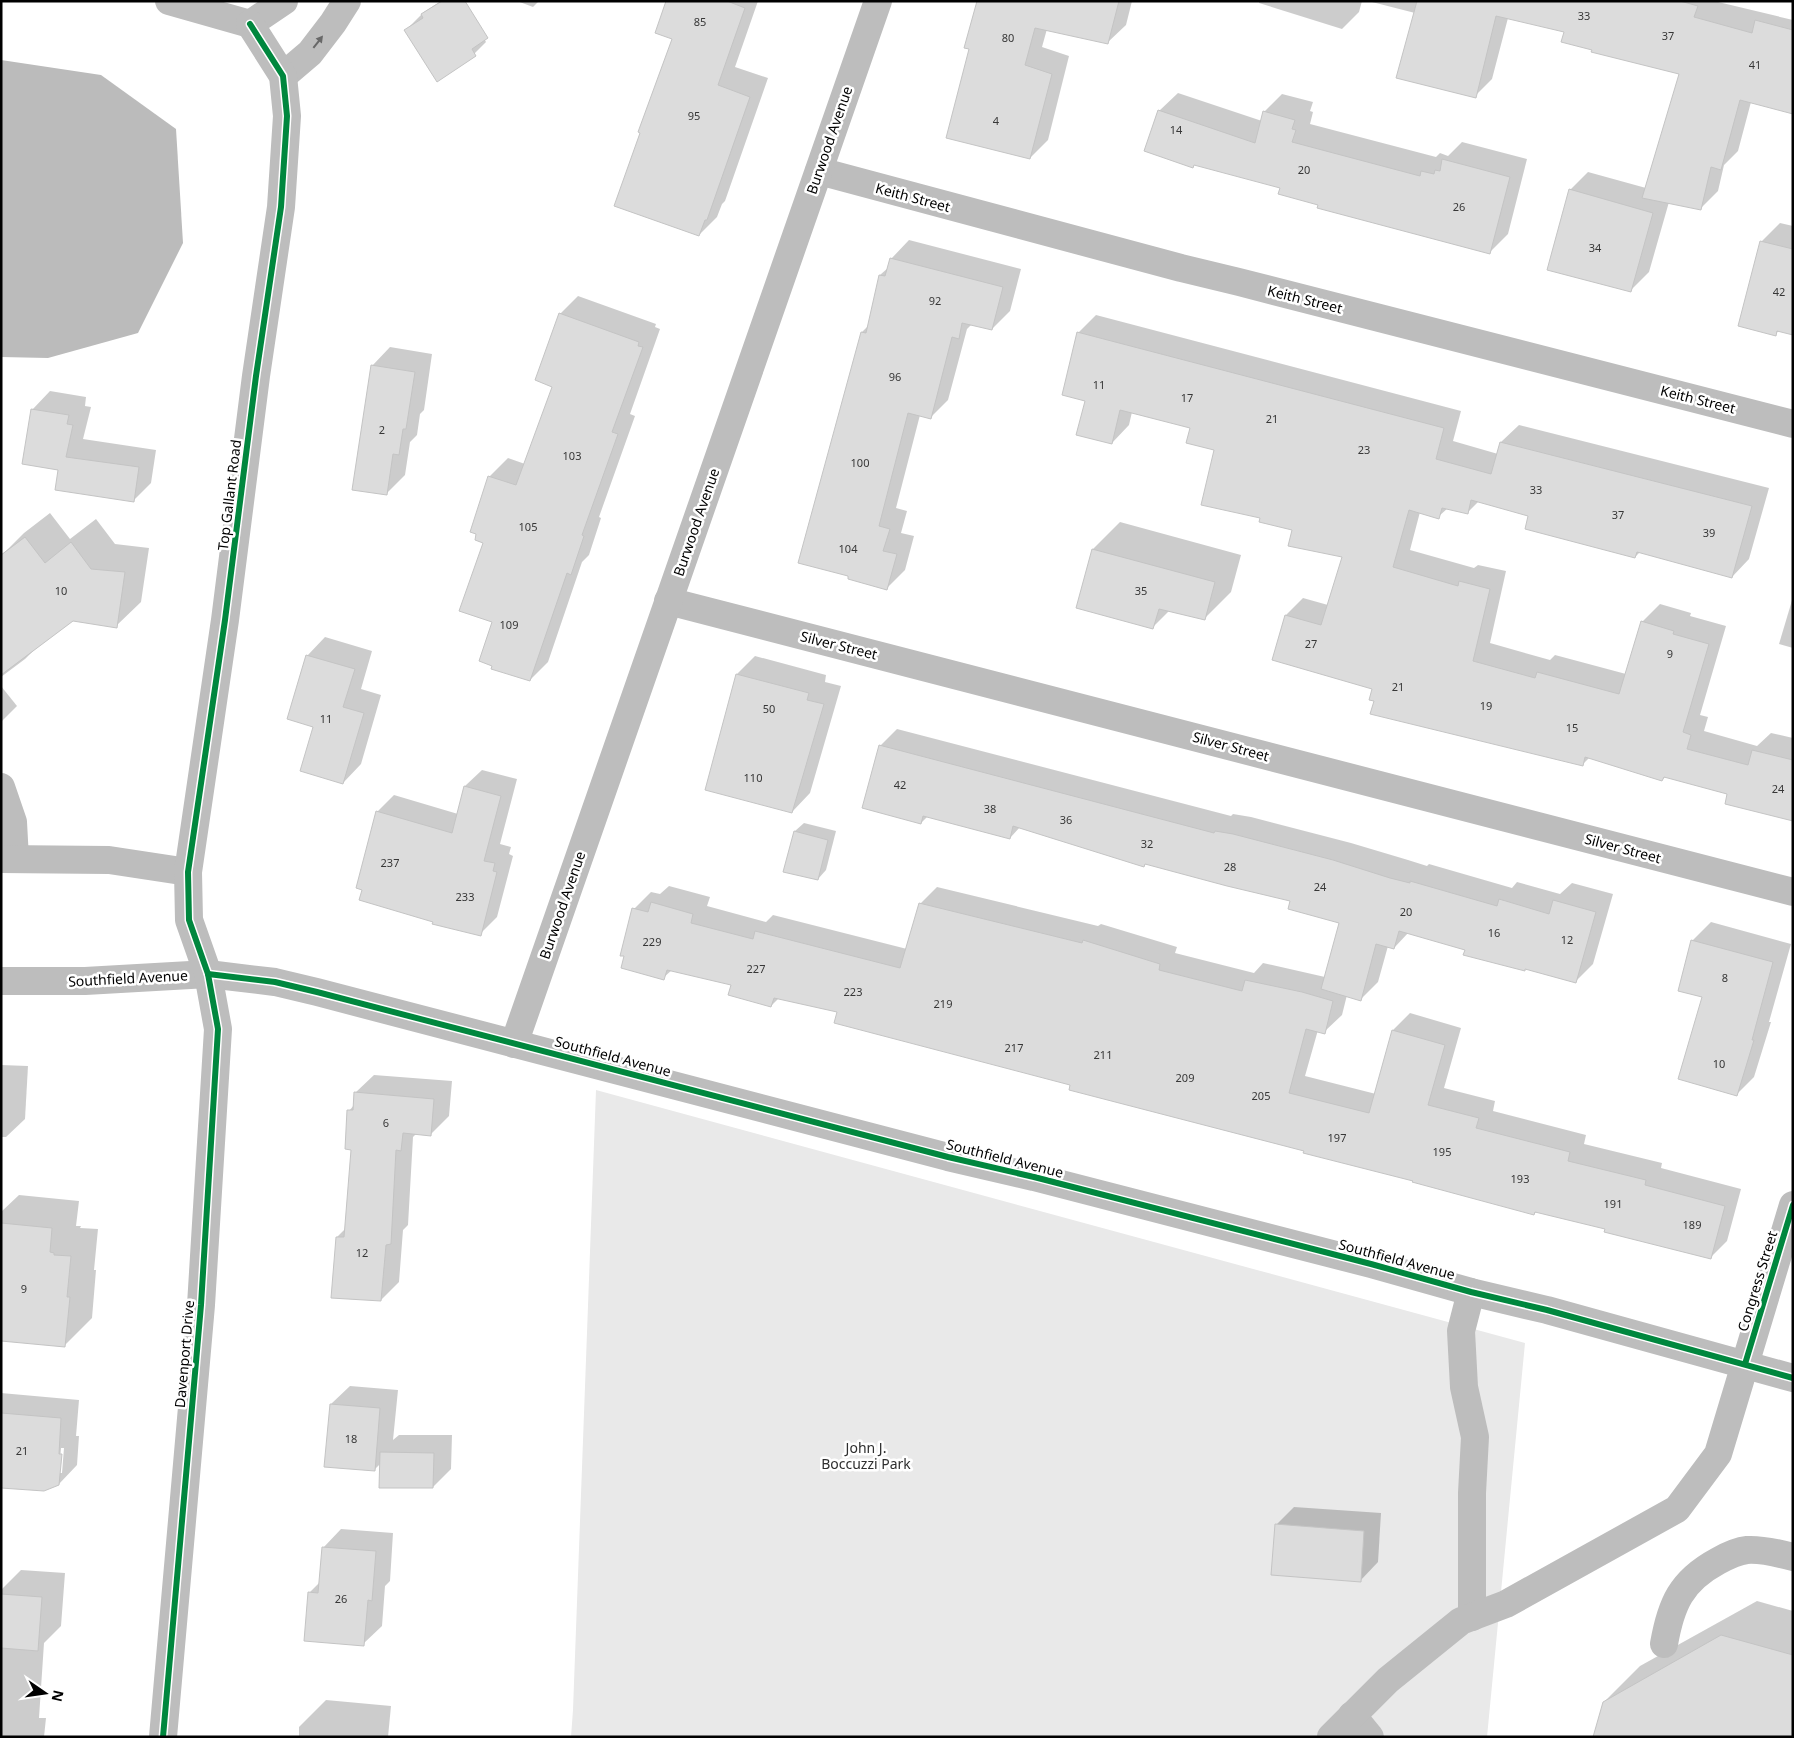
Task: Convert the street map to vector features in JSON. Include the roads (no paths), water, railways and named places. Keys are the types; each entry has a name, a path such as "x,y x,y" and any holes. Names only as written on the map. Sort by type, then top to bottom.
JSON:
{"street":[{"path":"169,1 250,24 284,1"},
{"path":"283,76 310,53 347,1"},
{"name":"Burwood Avenue","path":"514,1044 878,1"},
{"name":"Top Gallant Road","path":"208,974 188,920 188,872 225,620 256,376 281,207 287,116 283,76 250,24"},
{"name":"Keith Street","path":"819,171 1181,268 1793,424"},
{"name":"Silver Street","path":"668,601 1793,892"},
{"path":"1,787 12,822 8,859 110,860 188,872"},
{"name":"Southfield Avenue","path":"1,981 94,981 208,974 275,982 948,1157 1371,1264 1793,1378"},
{"name":"Davenport Drive","path":"163,1737 202,1305 216,1074 218,1029 208,974"},
{"name":"Congress Street","path":"1331,1737 1388,1680 1461,1621 1506,1604 1677,1509 1718,1454 1793,1205"},
{"path":"1471,1292 1461,1331 1464,1387 1475,1437 1472,1493 1472,1617"},
{"path":"1664,1644 1668,1620 1676,1600 1688,1582 1708,1567 1729,1555 1747,1550 1775,1552 1793,1557"},
{"path":"1352,1715 1370,1737"}],"park label":[{"name":"John J. Boccuzzi Park","path":"866,1455"}]}
